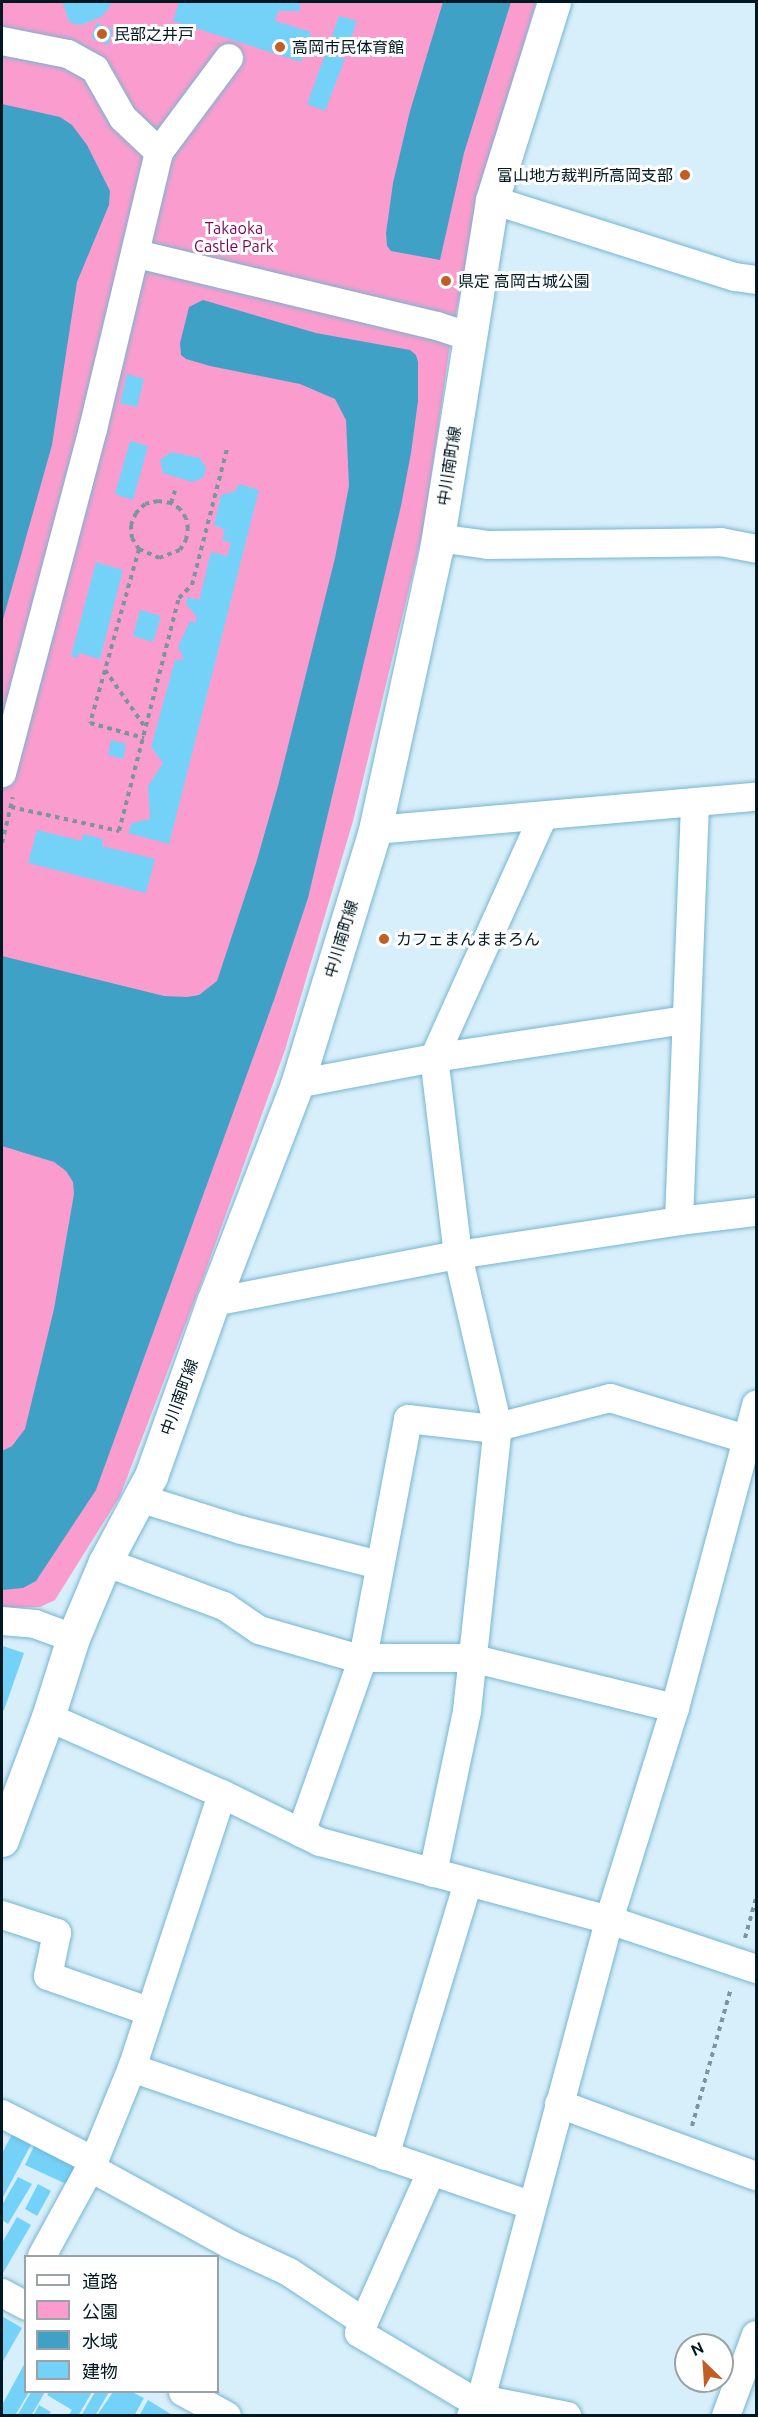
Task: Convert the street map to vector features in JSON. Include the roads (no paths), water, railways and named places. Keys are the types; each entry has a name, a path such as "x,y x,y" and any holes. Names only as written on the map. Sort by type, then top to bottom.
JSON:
{"main road":[{"name":"中川南町線","path":"2,1840 48,1718 73,1638 105,1562 151,1476 213,1302 297,1084 375,830 438,538 492,200 554,2"}],"street":[{"path":"2,40 68,54 95,69 123,118 159,152"},
{"path":"2,773 26,675 93,429 159,152 229,58"},
{"path":"492,200 735,277 756,280"},
{"path":"136,254 437,326 470,337"},
{"path":"438,538 488,545 721,542 756,549"},
{"path":"375,830 756,797"},
{"path":"679,1221 695,803"},
{"path":"433,1873 467,1711 498,1427 458,1255 434,1058 543,817"},
{"path":"297,1084 434,1058 686,1020"},
{"path":"213,1302 458,1255 679,1221 756,1212"},
{"path":"301,1833 363,1658 408,1419 486,1428 498,1427 610,1398 751,1440"},
{"path":"476,2407 609,1920 675,1708 751,1440 756,1404"},
{"path":"139,1498 241,1530 379,1565"},
{"path":"105,1562 224,1606 259,1630 363,1658 471,1658 675,1708"},
{"path":"2,1621 35,1623 73,1638"},
{"path":"48,1718 222,1794 320,1842 609,1920 747,1966"},
{"path":"43,2255 93,2165 132,2068 148,2011 222,1794"},
{"path":"385,2156 468,1883"},
{"path":"2,1915 57,1933 48,1976 148,2011"},
{"path":"132,2068 531,2206"},
{"path":"559,2104 685,2152 756,2176"},
{"path":"2,2114 229,2244 289,2272 364,2322"},
{"path":"431,2172 359,2333 470,2399 476,2407 567,2415"},
{"path":"726,2415 756,2335"},
{"path":"187,2393 227,2415"}],"water":[{"path":"443,2 511,2 464,153 440,260 391,251 387,246 386,233 393,183 410,111"},
{"path":"2,104 60,117 72,125 87,145 110,191 109,205 77,282 52,445 2,623"},
{"path":"203,300 316,333 410,350 416,355 418,362 418,401 411,453 401,506 308,898 274,1000 96,1490 36,1581 23,1588 2,1590 2,1451 12,1446 25,1429 54,1309 74,1194 73,1182 66,1171 54,1162 2,1146 2,956 164,996 199,995 217,981 257,860 278,786 335,558 349,486 346,420 335,399 300,384 210,366 186,359 181,355 180,343 189,307"}],"place":[{"name":"民部之井戸","path":"102,34"},
{"name":"高岡市民体育館","path":"280,47"},
{"name":"富山地方裁判所高岡支部","path":"685,175"},
{"name":"県定 高岡古城公園","path":"446,281"},
{"name":"カフェまんままろん","path":"384,939"}],"park label":[{"name":"Takaoka Castle Park","path":"234,237"}]}
